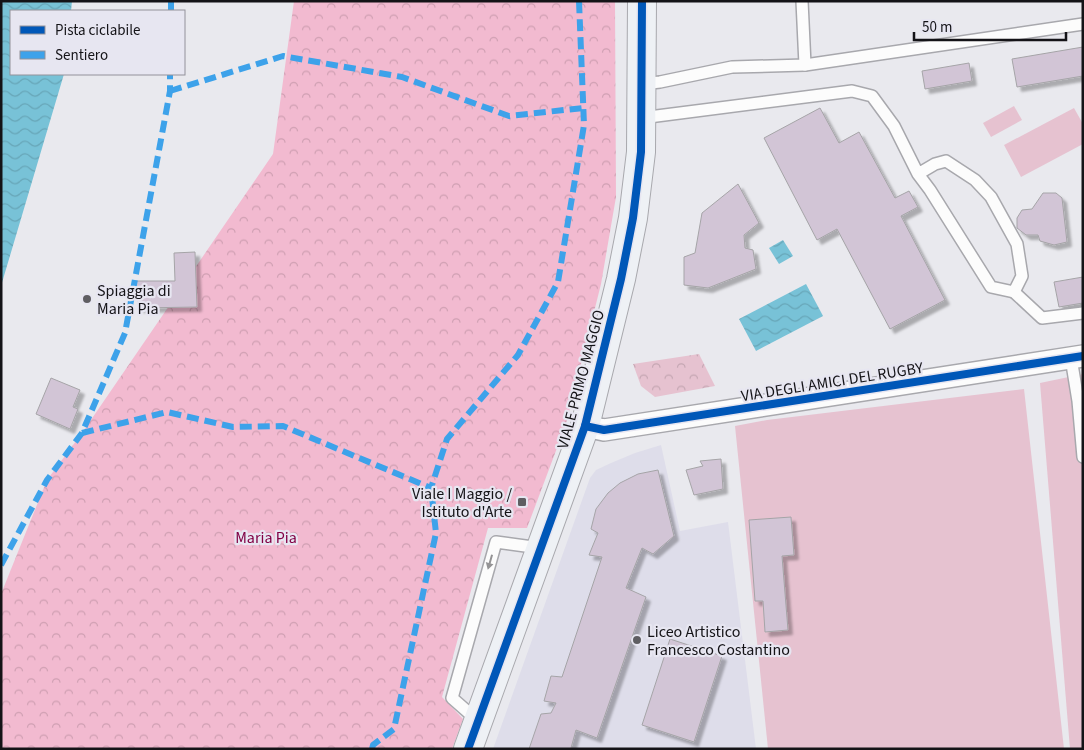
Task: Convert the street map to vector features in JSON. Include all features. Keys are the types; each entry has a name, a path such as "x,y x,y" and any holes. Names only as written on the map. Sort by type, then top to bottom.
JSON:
{"street":[{"name":"VIALE PRIMO MAGGIO","path":"468,749 585,426 621,279 633,218 642,152 642,1"},
{"name":"VIA DEGLI AMICI DEL RUGBY","path":"585,426 604,430 1077,357"}],"lane":[{"path":"802,1 805,65"},
{"path":"642,84 732,67 805,65 1083,24"},
{"path":"642,118 852,91 872,96 894,126 918,174 991,287 1014,292 1042,318 1083,313"},
{"path":"918,174 946,161 975,180 991,196 1017,244 1022,276 1014,292"},
{"path":"1077,357 1078,401 1083,457"},
{"path":"478,721 452,698 496,542 540,548"}],"shaded area":[{"name":"Liceo Artistico Francesco Costantino","path":"661,445 680,531 728,522 756,749 493,749 590,478 596,470 611,463"}],"green space":[{"name":"Maria Pia","path":"294,1 615,1 616,197 601,284 566,424 527,528 488,528 442,697 463,719 452,749 1,749 1,594 47,480 82,433 273,154"},
{"path":"1014,106 1022,120 991,137 983,123"},
{"path":"1074,108 1083,124 1083,144 1021,177 1004,145"},
{"path":"699,354 715,386 655,397 641,386 633,364"},
{"path":"1083,374 1083,749 1070,749 1040,383"},
{"path":"1024,389 1064,749 768,749 735,426 767,420"}],"water":[{"path":"1,1 72,1 71,10 10,10 10,75 64,75 1,286"},
{"path":"783,240 793,256 779,264 769,248"},
{"path":"806,284 823,316 756,351 739,319"}],"building":[{"path":"1083,47 1083,76 1017,87 1012,59"},
{"path":"969,63 972,81 925,89 922,71"},
{"path":"820,108 839,143 859,132 895,198 909,191 918,207 901,216 945,300 890,329 837,229 817,240 764,138"},
{"path":"738,184 759,223 744,235 745,248 753,250 756,269 708,288 684,285 684,257 695,253 702,213"},
{"path":"1043,193 1056,193 1062,198 1067,242 1054,245 1040,241 1038,235 1026,235 1017,228 1017,218 1022,210 1032,209"},
{"path":"195,252 197,307 139,308 135,281 175,281 174,253"},
{"path":"1083,277 1083,303 1059,307 1054,282"},
{"path":"51,378 80,390 73,407 78,409 70,429 36,414"},
{"path":"721,459 723,489 694,495 686,470 703,466 700,461"},
{"path":"658,470 674,536 653,554 642,548 626,588 646,597 597,738 576,730 571,748 574,749 529,749 541,714 551,713 556,703 544,701 551,676 562,677 602,557 589,555 598,533 591,529 596,509 608,493 620,483 638,474"},
{"path":"791,517 794,555 782,556 788,630 765,632 763,601 755,601 749,520"},
{"path":"670,639 722,656 694,742 642,725"}],"marked path":[{"path":"171,1 171,10"},
{"path":"372,749 373,745 394,729 436,533 431,488 447,439 518,355 558,282 584,125 579,1"},
{"path":"170,91 283,56 402,77 509,116 583,108"},
{"path":"1,565 47,480 82,433 125,333 170,91 170,75"},
{"path":"82,433 167,412 233,427 283,426 431,488"}],"cycle path":[{"path":"468,749 585,426 621,279 633,218 641,152 642,1"},
{"path":"585,426 604,430 1083,356"}],"place":[{"name":"Spiaggia di Maria Pia","path":"87,299"},
{"name":"Viale I Maggio / Istituto d'Arte","path":"522,502"},
{"name":"Liceo Artistico Francesco Costantino","path":"637,640"}]}
